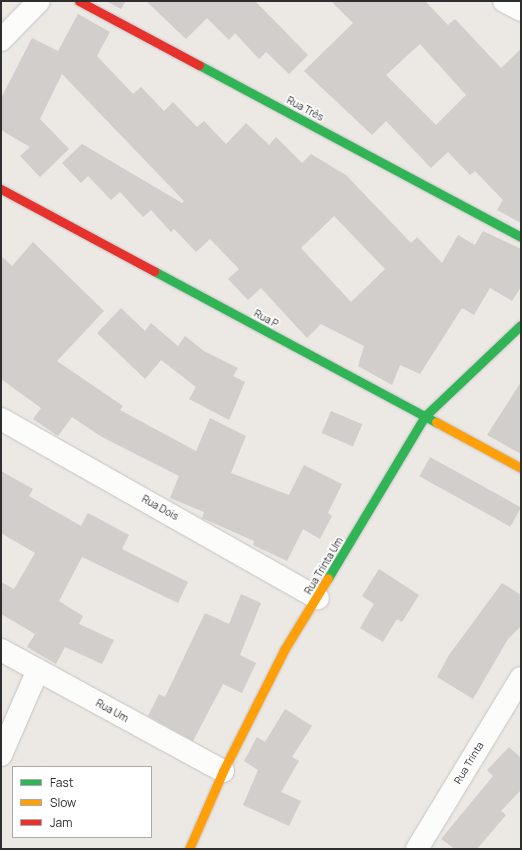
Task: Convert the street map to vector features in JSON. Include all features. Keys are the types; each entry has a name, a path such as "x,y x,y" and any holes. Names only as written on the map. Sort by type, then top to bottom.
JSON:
{"street":[{"path":"1,40 39,1"},
{"name":"Rua Três","path":"79,1 521,237"},
{"path":"504,1 521,10"},
{"name":"Rua P","path":"1,189 521,468"},
{"name":"Rua Trinta Um","path":"189,849 223,772 284,650 318,598 424,416 521,325"},
{"name":"Rua Dois","path":"1,419 318,598"},
{"name":"Rua Um","path":"1,650 223,772"},
{"path":"1,755 38,670"},
{"name":"Rua Trinta","path":"417,849 521,678"}],"building":[{"path":"106,1 126,1 121,9"},
{"path":"146,1 255,1 308,55 289,74 266,52 259,59 235,33 229,40 207,18 186,39"},
{"path":"331,1 425,1 448,25 455,19 501,68 521,49 521,223 497,210 503,200 475,171 470,175 448,152 431,168 386,121 372,135 304,71 353,23","holes":["420,44 466,95 436,125 386,75"]},
{"path":"78,14 110,32 97,56 133,94 141,87 164,111 173,102 197,127 204,121 226,144 246,123 269,145 276,137 302,163 311,154 346,175 411,243 417,237 442,263 458,235 475,245 483,231 521,249 521,287 512,301 490,288 474,315 462,308 420,374 400,365 392,385 358,366 364,346 321,324 307,338 261,288 248,300 228,279 239,269 210,239 196,252 174,229 171,232 151,210 143,217 120,192 111,200 88,176 81,183 62,163 82,144 182,203 184,201 62,74 40,119 69,149 40,177 20,156 30,147 1,130 1,98 32,38 58,51","holes":["334,216 385,269 351,302 301,248"]},
{"path":"33,242 104,311 57,361 123,406 120,410 196,451 210,418 246,436 231,473 289,495 304,465 342,484 328,513 332,516 320,539 303,529 287,561 253,545 254,541 202,518 204,512 170,498 179,476 102,437 72,417 58,436 33,419 41,408 1,379 1,256 12,266"},
{"path":"121,308 145,331 151,323 178,346 185,336 204,351 238,368 233,376 245,382 229,420 189,399 196,387 161,360 145,379 97,333"},
{"path":"521,382 521,454 487,435"},
{"path":"331,411 362,424 353,446 322,433"},
{"path":"430,457 521,507 510,527 419,476"},
{"path":"1,471 33,489 29,496 81,526 88,513 129,535 122,549 188,582 178,603 82,557 59,601 83,616 79,624 114,640 102,664 65,647 56,664 27,647 35,634 1,614 1,582 14,589 35,553 1,533"},
{"path":"379,569 419,595 402,622 397,619 383,642 360,628 374,604 362,596"},
{"path":"502,583 521,595 521,626 508,639 473,699 437,677 449,655"},
{"path":"241,594 261,603 240,655 256,663 242,693 223,684 193,741 148,716 159,694 165,697 205,613 229,624"},
{"path":"285,709 312,726 292,757 299,761 281,792 301,801 289,826 243,805 258,770 244,761 257,737 265,742"},
{"path":"509,747 521,758 521,790 501,811 506,815 477,849 455,849 441,839 493,776 487,770"}],"traffic: fast":[{"path":"199,65 521,237"},
{"path":"154,271 436,422"},
{"path":"328,578 425,416 521,325"}],"traffic: slow":[{"path":"436,422 521,468"},
{"path":"189,849 223,771 284,650 328,578"}],"traffic: jam":[{"path":"79,1 199,65"},
{"path":"1,189 154,271"}]}
